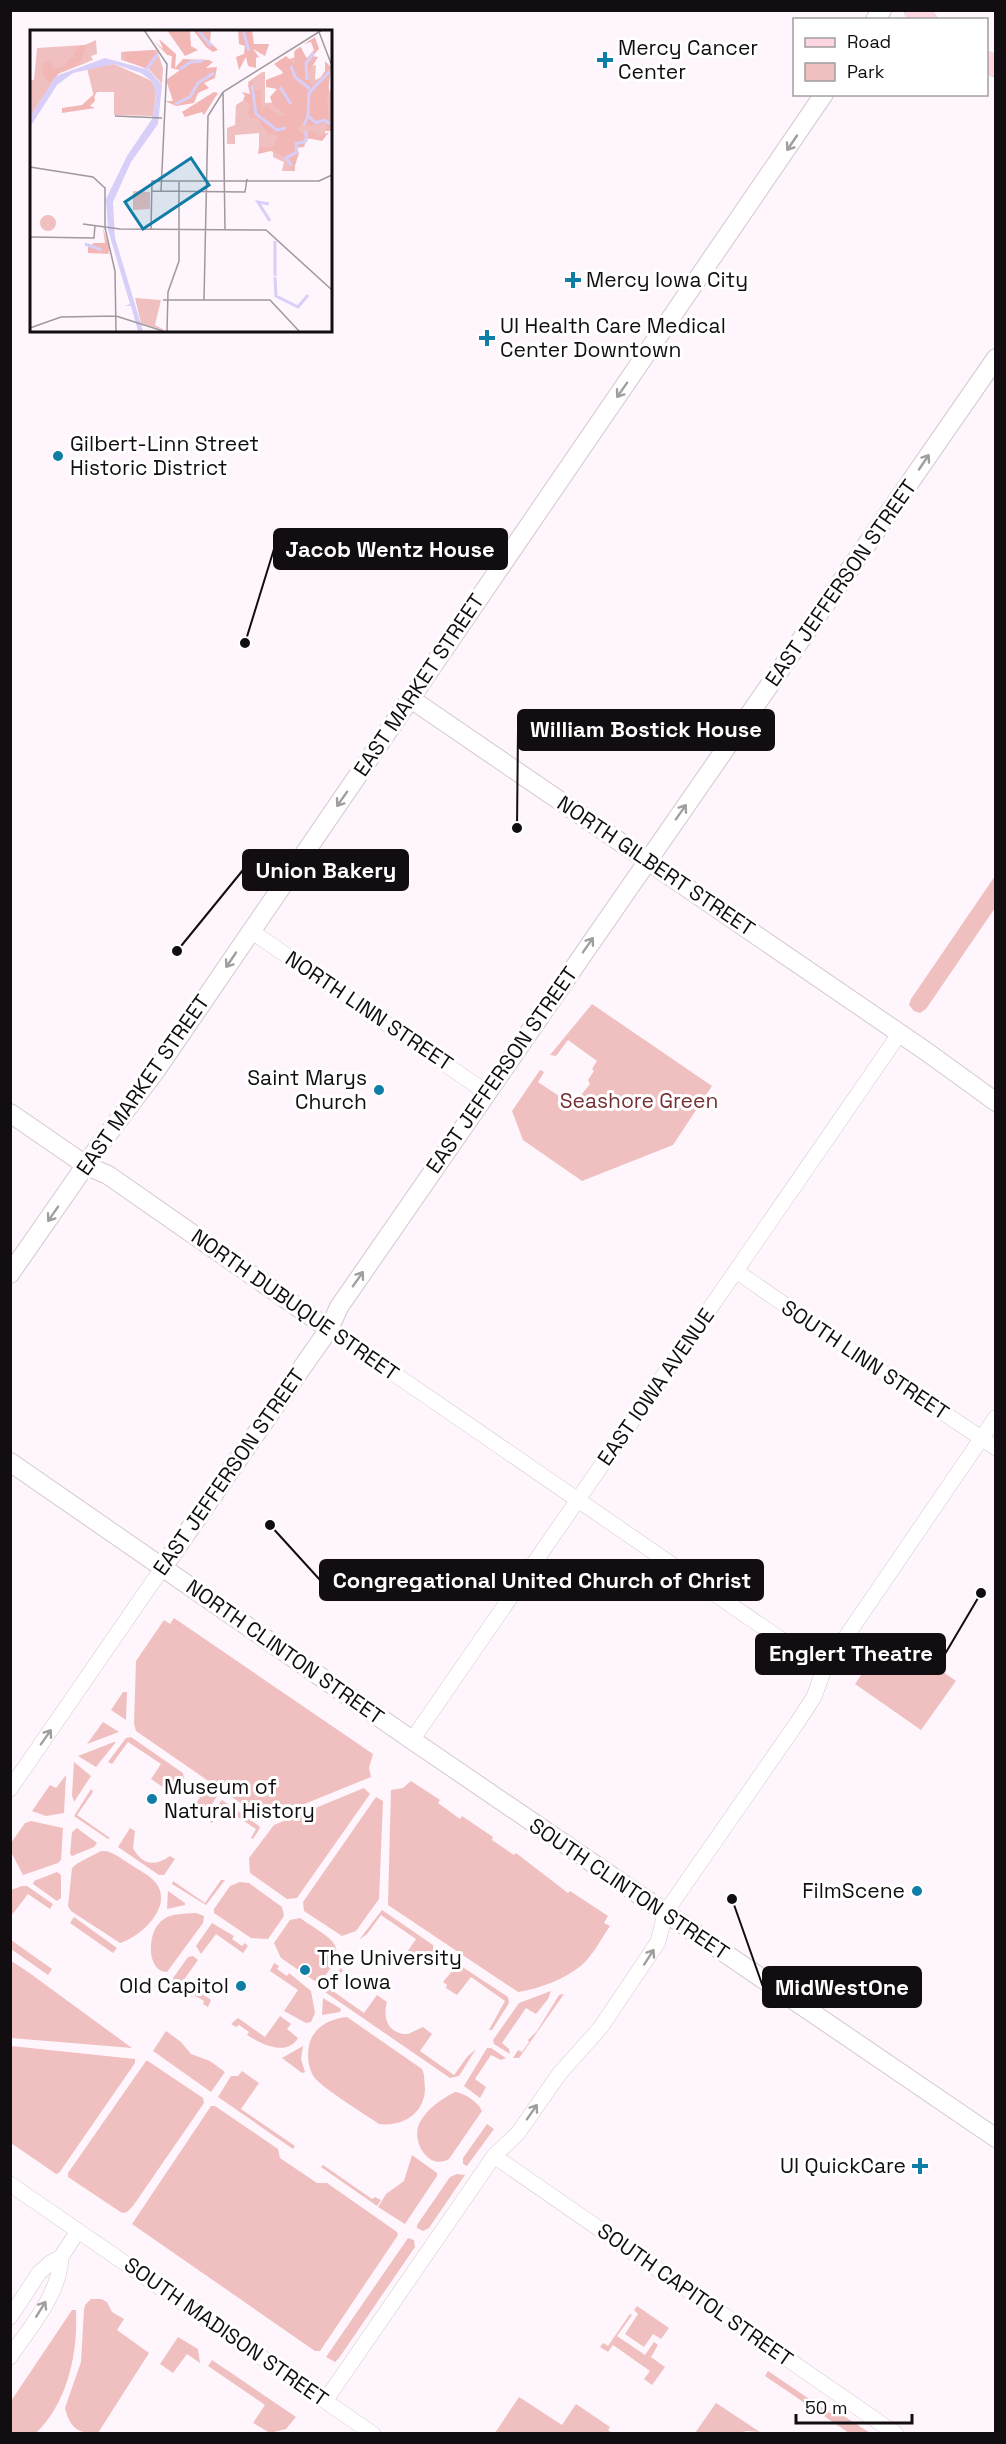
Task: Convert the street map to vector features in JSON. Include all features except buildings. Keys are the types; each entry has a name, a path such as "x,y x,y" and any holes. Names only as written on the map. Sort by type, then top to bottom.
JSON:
{"main road":[{"name":"EAST MARKET STREET","path":"10,1274 157,1069 823,96"},
{"name":"EAST JEFFERSON STREET","path":"163,1567 329,1329 339,1307 486,1092 996,358"},
{"name":"NORTH GILBERT STREET","path":"411,699 900,1033 996,1102"},
{"name":"NORTH DUBUQUE STREET","path":"10,1113 87,1166 108,1174 329,1329"},
{"name":"NORTH CLINTON STREET","path":"10,1462 412,1740"},
{"name":"SOUTH CLINTON STREET","path":"412,1740 996,2138"}],"street":[{"name":"NORTH LINN STREET","path":"251,931 486,1092"},
{"name":"EAST IOWA AVENUE","path":"412,1740 900,1033"},
{"name":"SOUTH LINN STREET","path":"736,1271 996,1448"},
{"name":"NORTH DUBUQUE STREET","path":"329,1329 824,1669"},
{"path":"325,2401 494,2156 518,2133 560,2073 601,2027 658,1942 665,1913 814,1697 824,1669 996,1417"},
{"name":"EAST JEFFERSON STREET","path":"12,1787 163,1567"},
{"name":"SOUTH CAPITOL STREET","path":"494,2156 896,2433"},
{"name":"SOUTH MADISON STREET","path":"10,2184 373,2433"},
{"path":"10,2317 39,2273 61,2257 78,2231"},
{"path":"10,2357 56,2285 61,2257"}],"green space":[{"path":"995,876 995,908 926,1009 920,1013 914,1011 909,1005 911,999"},
{"name":"Seashore Green","path":"592,1004 712,1086 673,1145 582,1181 523,1140 512,1111 540,1070 544,1072 538,1082 571,1104 590,1084 588,1080 597,1061 568,1040 556,1056 550,1055"},
{"path":"174,1618 373,1754 369,1768 371,1777 265,1820 136,1731 134,1724 136,1661 164,1620 170,1624"},
{"path":"889,1634 956,1681 921,1730 855,1684"},
{"path":"123,1692 127,1692 126,1720 111,1710"},
{"path":"103,1722 119,1732 87,1744"},
{"path":"131,1737 183,1773 184,1778 177,1787 175,1786 170,1792 151,1779 161,1764 128,1742 112,1764 108,1762 126,1738"},
{"path":"116,1742 96,1767 78,1756"},
{"path":"74,1762 91,1776 74,1802 72,1795"},
{"path":"66,1775 64,1813 46,1816 32,1811 50,1785 56,1788"},
{"path":"411,1781 440,1800 438,1803 460,1819 462,1816 493,1837 492,1840 514,1855 516,1853 568,1893 570,1891 608,1916 604,1923 610,1926 582,1965 552,1983 518,1992 388,1905 391,1790 403,1788"},
{"path":"364,1788 370,1794 297,1898 287,1899 250,1873 249,1858 274,1825"},
{"path":"91,1789 93,1792 77,1815 110,1838 108,1839 74,1816"},
{"path":"205,1790 217,1796 206,1814 207,1820 192,1809"},
{"path":"376,1797 383,1801 379,1899 356,1931 342,1936 304,1911 303,1902"},
{"path":"222,1800 259,1826 253,1839 251,1838 256,1829 223,1807 212,1823 210,1822 213,1819 211,1813"},
{"path":"31,1821 63,1828 61,1860 23,1875 11,1852 11,1843 25,1823"},
{"path":"77,1828 97,1843 94,1847 72,1856 70,1854 72,1832"},
{"path":"130,1828 135,1831 133,1848 140,1858 154,1863 170,1856 175,1859 164,1875 159,1875 118,1847"},
{"path":"101,1851 116,1855 147,1875 156,1883 160,1892 161,1902 152,1920 137,1934 120,1943 71,1911 68,1906 72,1868"},
{"path":"57,1872 61,1875 61,1898 57,1901 33,1884 34,1881"},
{"path":"221,1880 225,1880 206,1905 172,1884 173,1881 205,1903"},
{"path":"240,1882 249,1883 282,1907 284,1916 268,1939 251,1938 214,1913 214,1909 230,1886"},
{"path":"27,1886 53,1904 50,1909 28,1894 11,1916 11,1890"},
{"path":"168,1891 185,1903 185,1905 167,1909"},
{"path":"382,1910 433,1945 433,1955 420,1966 403,1958 416,1939 381,1915 367,1934 359,1940"},
{"path":"196,1913 204,1916 203,1923 167,1972 160,1970 155,1965 151,1950 158,1924 171,1916"},
{"path":"74,1917 117,1948 113,1953 70,1923"},
{"path":"300,1918 323,1933 335,1945 337,1952 335,1960 319,1984 281,1958 274,1943 290,1920"},
{"path":"212,1923 234,1936 232,1939 242,1946 245,1943 248,1946 243,1953 216,1934 201,1954 196,1946"},
{"path":"11,1940 52,1969 48,1975 11,1949"},
{"path":"193,1956 198,1960 183,1981 211,2000 208,2007 203,2004 204,2001 194,1995 192,1997 173,1983 173,1978 188,1957"},
{"path":"10,1960 28,1972 132,2048 11,2038"},
{"path":"346,1960 341,1969 343,1970 330,1989 364,2013 377,1995 387,2002 388,2025 401,2034 408,2034 423,2027 432,2034 420,2051 454,2075 476,2049 459,2076 450,2078 325,1992"},
{"path":"274,1963 279,1966 277,1969 287,1976 289,1973 311,1991 315,2013 311,2022 306,2023 284,2011 298,1990 270,1971"},
{"path":"458,1964 508,1997 509,2003 492,2030 489,2030 505,2001 471,1977 457,1995 446,1988 447,1985 443,1982"},
{"path":"551,1991 548,1999 536,2014 526,2008 502,2043 509,2049 510,2054 494,2044 493,2040 519,2003"},
{"path":"564,1994 519,2058 513,2058 518,2050 522,2052 559,1995"},
{"path":"323,1998 341,2009 340,2012 322,2015"},
{"path":"280,2016 291,2024 287,2029 298,2038 287,2047 266,2045 247,2035 249,2032 239,2025 236,2027 231,2024 238,2018 265,2037"},
{"path":"347,2017 422,2069 424,2097 417,2111 404,2121 379,2124 314,2077 308,2057 312,2037 327,2022"},
{"path":"166,2031 181,2042 191,2054 210,2061 225,2072 211,2092 153,2051"},
{"path":"11,2046 135,2059 135,2063 59,2173 56,2174 11,2143"},
{"path":"303,2046 301,2059 305,2072 302,2073 282,2058"},
{"path":"487,2048 491,2048 506,2058 501,2060 491,2055 475,2079 486,2087 480,2098 464,2086"},
{"path":"146,2061 203,2098 204,2103 133,2206 127,2212 122,2213 68,2177 68,2173"},
{"path":"242,2071 259,2083 241,2109 295,2146 293,2149 218,2097 231,2076 238,2076"},
{"path":"455,2092 471,2099 482,2111 449,2159 441,2162 434,2161 423,2152 419,2145 417,2137 420,2122 431,2108"},
{"path":"211,2106 215,2106 278,2149 280,2158 317,2183 327,2183 397,2232 398,2235 320,2351 315,2351 132,2224"},
{"path":"487,2124 494,2129 467,2166 463,2164 463,2158"},
{"path":"412,2155 437,2173 437,2176 405,2224 378,2207 386,2194 404,2181"},
{"path":"323,2165 372,2199 375,2197 381,2200 377,2206 321,2167"},
{"path":"457,2174 465,2175 429,2228 423,2231 417,2228 450,2177"},
{"path":"408,2238 414,2240 415,2247 339,2358 335,2362 326,2357"},
{"path":"91,2299 101,2299 107,2302 112,2312 124,2319 117,2330 149,2353 98,2433 80,2431 72,2425 65,2408 81,2362 84,2310 85,2305"},
{"path":"637,2306 669,2328 661,2339 653,2334 644,2347 625,2334 638,2314 634,2310"},
{"path":"72,2310 76,2310 73,2360 56,2407 36,2433 11,2433 11,2401"},
{"path":"630,2314 632,2315 617,2336 645,2355 654,2342 658,2345 651,2357 665,2367 652,2385 644,2379 650,2371 613,2345 608,2352 600,2347 603,2343 608,2346"},
{"path":"178,2337 198,2349 200,2363 187,2354 173,2373 160,2364"},
{"path":"212,2360 296,2417 286,2429 270,2433 253,2423 265,2405 208,2366"},
{"path":"768,2371 830,2413 839,2413 870,2433 849,2433 765,2376"},
{"path":"519,2397 562,2425 576,2404 610,2427 608,2430 612,2433 495,2433"},
{"path":"716,2403 760,2432 695,2433"}],"place":[{"name":"Mercy Cancer Center","path":"605,60"},
{"name":"Mercy Iowa City","path":"573,280"},
{"name":"UI Health Care Medical Center Downtown","path":"487,338"},
{"name":"Gilbert-Linn Street Historic District","path":"58,456"},
{"name":"Jacob Wentz House","path":"245,643"},
{"name":"William Bostick House","path":"517,828"},
{"name":"Union Bakery","path":"177,951"},
{"name":"Saint Marys Church","path":"379,1090"},
{"name":"Congregational United Church of Christ","path":"270,1525"},
{"name":"Englert Theatre","path":"981,1593"},
{"name":"Museum of Natural History","path":"152,1799"},
{"name":"FilmScene","path":"917,1891"},
{"name":"MidWestOne","path":"732,1899"},
{"name":"The University of Iowa","path":"305,1970"},
{"name":"Old Capitol","path":"241,1986"},
{"name":"UI QuickCare","path":"920,2166"}]}
